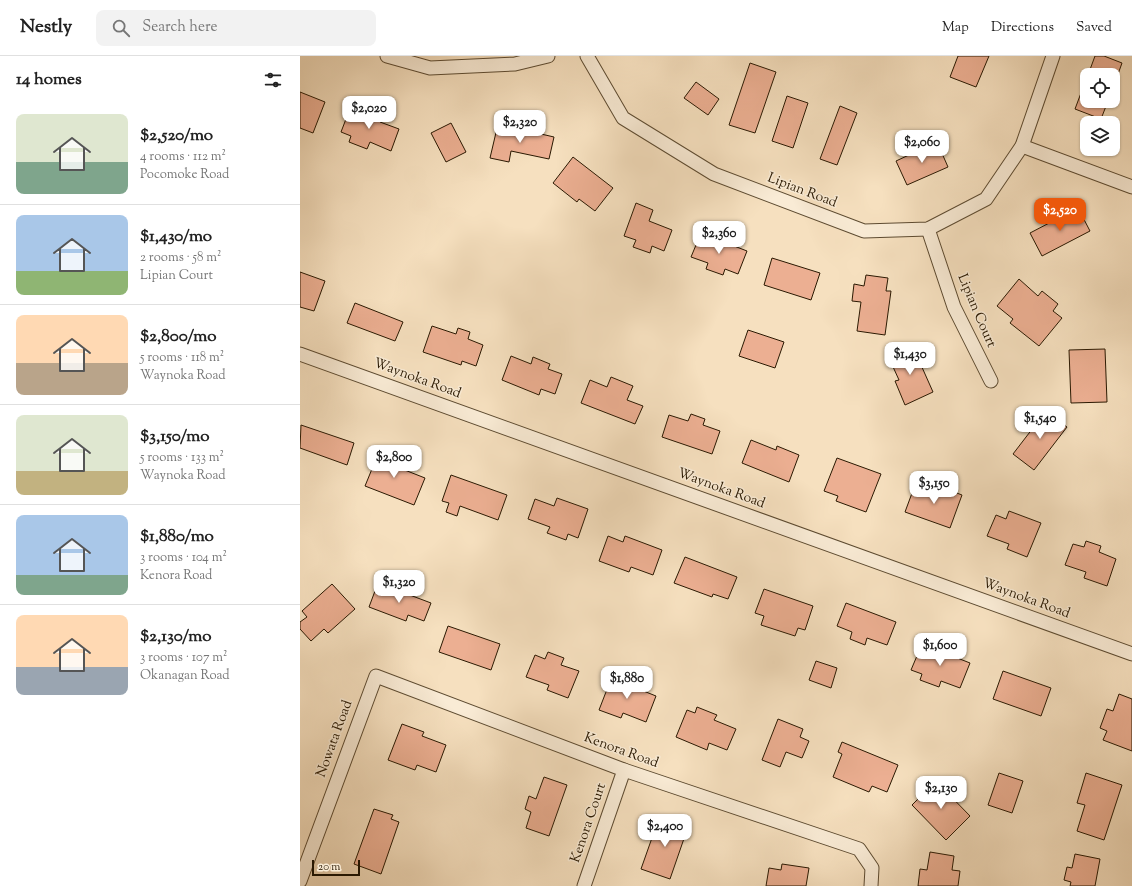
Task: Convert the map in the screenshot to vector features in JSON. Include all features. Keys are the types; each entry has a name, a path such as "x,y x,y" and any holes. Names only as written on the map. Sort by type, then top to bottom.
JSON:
{"street":[{"path":"387,56 430,68 515,64 548,56"},
{"name":"Lipian Road","path":"587,56 623,118 714,174 864,232 928,229 986,199 1022,146 1053,56"},
{"path":"1022,146 1132,187"},
{"name":"Lipian Court","path":"928,229 954,306 991,381"},
{"name":"Waynoka Road","path":"300,354 1132,654"},
{"name":"Kenora Road","path":"376,676 624,770 859,849 872,868 871,886"},
{"name":"Nowata Road","path":"300,881 376,676"},
{"name":"Kenora Court","path":"584,886 624,770"}],"building":[{"path":"958,56 989,56 976,87 950,77"},
{"path":"1095,56 1104,56 1122,63 1120,69 1091,68"},
{"path":"750,63 776,72 755,133 729,125"},
{"path":"696,82 719,99 708,115 684,98"},
{"path":"300,92 325,102 313,133 300,128"},
{"path":"787,96 808,103 793,148 772,141"},
{"path":"1080,96 1080,108 1105,108 1102,116 1093,116 1075,109"},
{"path":"351,106 382,117 380,122 399,129 391,151 370,142 367,149 349,142 351,136 341,132"},
{"path":"840,106 857,113 837,165 820,159"},
{"path":"451,123 466,152 446,162 431,133"},
{"path":"498,124 554,137 549,159 511,151 509,162 490,158"},
{"path":"937,142 948,167 907,185 896,161"},
{"path":"573,157 613,188 595,211 579,199 577,202 553,183"},
{"path":"636,203 653,210 649,221 672,230 664,251 652,246 650,253 633,247 636,240 624,236"},
{"path":"1078,208 1090,231 1042,256 1030,233"},
{"path":"701,233 747,251 738,274 725,269 723,275 706,269 708,263 691,257"},
{"path":"772,258 820,273 811,300 764,285"},
{"path":"300,272 325,281 314,311 300,307"},
{"path":"866,275 888,278 886,291 891,291 885,335 857,331 861,302 852,301 854,284 864,286"},
{"path":"1019,279 1038,296 1042,291 1058,304 1053,311 1062,318 1039,346 1010,323 1013,319 997,306"},
{"path":"355,303 403,322 395,341 347,323"},
{"path":"432,326 456,334 458,328 470,332 468,339 483,345 476,366 462,361 461,365 423,352"},
{"path":"748,330 784,342 775,368 739,356"},
{"path":"913,347 933,392 905,405 895,381 899,380 889,358"},
{"path":"1105,349 1107,402 1071,403 1069,350"},
{"path":"511,356 531,364 533,357 550,364 548,369 562,374 555,394 541,389 539,395 502,380"},
{"path":"611,377 633,386 627,400 643,406 635,424 581,403 590,380 607,387"},
{"path":"1046,411 1067,427 1034,470 1013,454"},
{"path":"691,414 705,419 703,425 720,431 712,454 662,437 669,415 688,421"},
{"path":"301,425 354,443 347,465 300,448"},
{"path":"751,440 776,450 777,446 799,455 789,482 742,463"},
{"path":"381,447 397,454 392,465 425,478 414,505 365,486"},
{"path":"837,458 881,474 866,512 836,501 838,496 824,491"},
{"path":"451,475 507,495 498,520 460,506 457,516 446,512 449,503 442,501"},
{"path":"915,485 934,492 936,485 962,495 950,528 905,512"},
{"path":"557,498 588,509 578,538 568,534 566,540 547,533 550,527 528,519 535,499 554,506"},
{"path":"1009,511 1041,523 1027,557 1007,549 1009,544 987,536 996,515 1006,519"},
{"path":"608,536 623,542 625,536 662,550 653,575 631,567 629,572 599,561"},
{"path":"1086,541 1101,546 1099,552 1116,559 1107,586 1084,578 1086,572 1065,565 1073,544 1084,547"},
{"path":"685,557 737,577 728,599 713,594 712,597 674,583"},
{"path":"378,583 431,603 424,621 408,615 406,621 369,607"},
{"path":"332,584 355,609 328,633 324,629 311,641 300,629 300,622 307,617 302,611"},
{"path":"764,589 813,606 805,630 798,628 795,636 761,625 764,616 755,613"},
{"path":"846,603 896,622 887,645 867,638 865,645 850,639 852,632 837,626"},
{"path":"448,626 500,644 491,670 439,652"},
{"path":"922,644 970,663 960,688 941,681 939,687 920,680 922,674 911,670"},
{"path":"548,652 564,658 561,665 579,671 568,698 547,690 549,685 526,677 535,655 545,659"},
{"path":"816,661 837,668 831,688 809,680"},
{"path":"1003,671 1051,688 1041,716 993,699"},
{"path":"622,675 639,682 636,688 656,696 646,722 623,713 621,718 599,710 611,679 619,682"},
{"path":"1119,694 1132,699 1132,751 1103,740 1107,731 1100,728 1107,709 1113,711"},
{"path":"697,707 717,715 714,720 736,729 727,750 709,743 707,750 676,737 687,710 695,713"},
{"path":"778,719 803,729 800,737 809,741 802,758 786,752 780,767 762,760"},
{"path":"402,724 424,732 422,736 446,745 436,772 417,765 415,770 388,760"},
{"path":"842,742 898,765 887,792 872,786 869,792 833,777 842,754 838,752"},
{"path":"999,773 1023,781 1012,813 988,805"},
{"path":"1086,773 1122,785 1104,840 1077,831 1085,805 1077,803"},
{"path":"544,777 567,785 549,836 526,828 531,812 525,809 529,796 536,799"},
{"path":"936,781 970,816 946,840 912,805"},
{"path":"374,809 393,815 391,819 399,822 381,874 354,864"},
{"path":"659,818 688,827 670,879 641,869"},
{"path":"930,852 954,856 952,870 960,871 958,886 918,886 920,869 927,870"},
{"path":"1075,854 1100,859 1095,886 1070,886 1071,882 1064,880 1067,867 1072,868"},
{"path":"782,864 809,868 806,886 766,886 769,868 781,870"}]}
